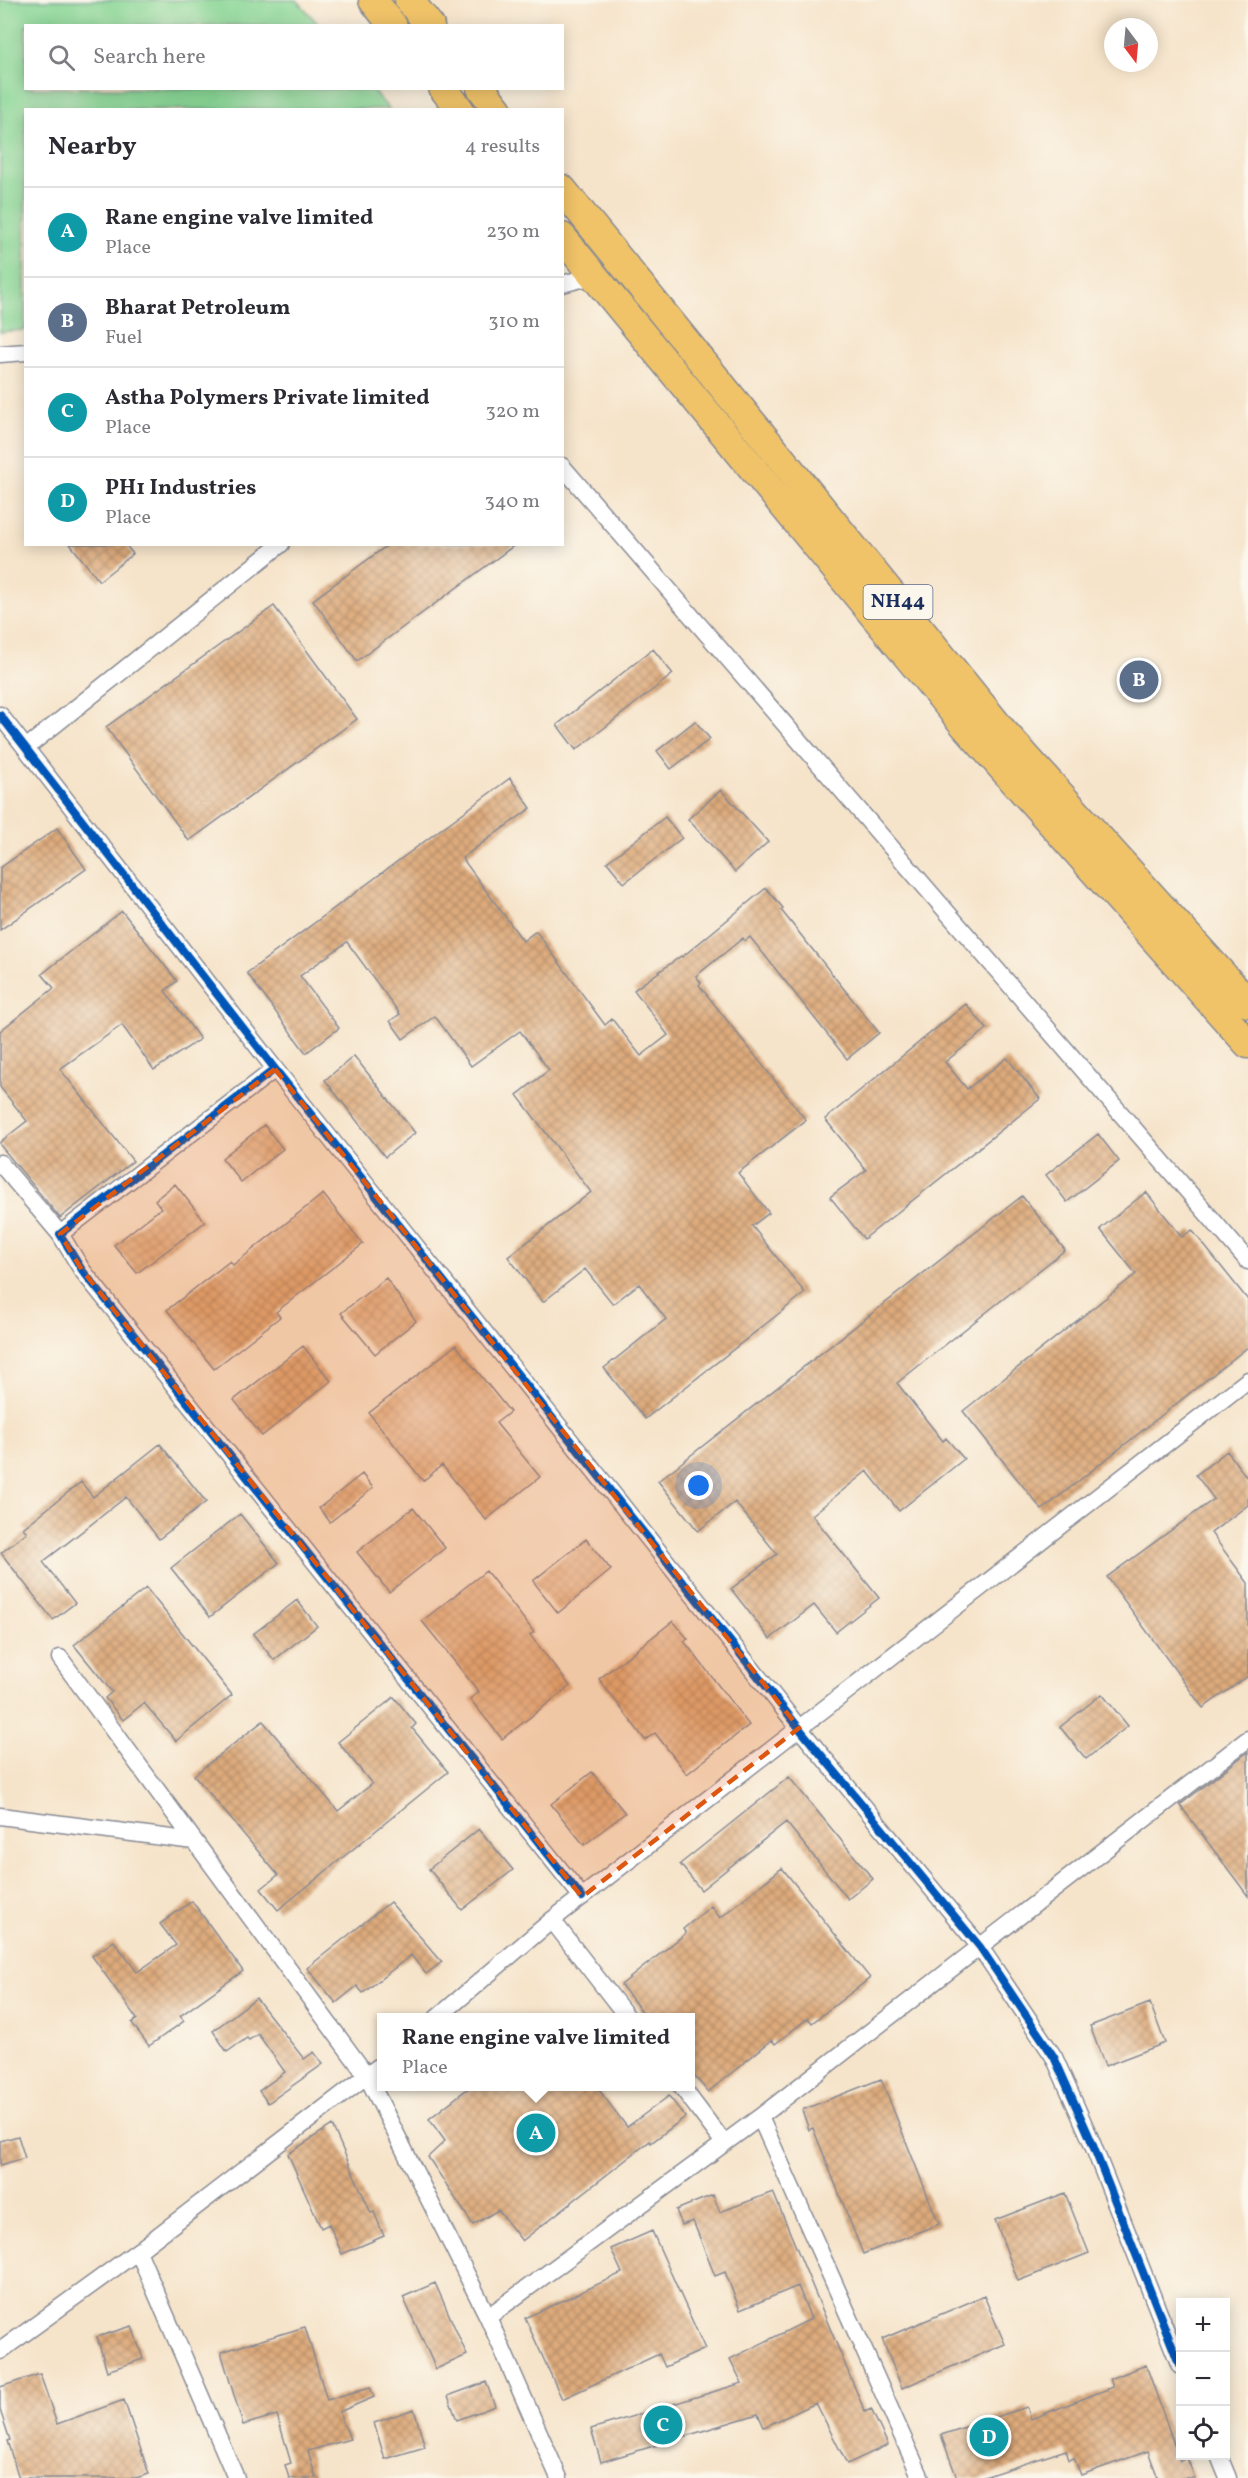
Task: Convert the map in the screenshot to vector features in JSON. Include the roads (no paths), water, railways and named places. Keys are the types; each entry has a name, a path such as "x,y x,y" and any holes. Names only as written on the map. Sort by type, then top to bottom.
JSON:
{"highway":[{"path":"373,0 391,24"},
{"path":"409,0 428,24"},
{"path":"445,90 458,108"},
{"path":"483,90 496,108"},
{"name":"NH44","path":"564,191 1001,729 1248,1003"},
{"name":"NH44","path":"564,240 965,726 1248,1044"}],"street":[{"path":"564,283 593,276"},
{"path":"0,354 24,352"},
{"path":"564,468 1248,1261"},
{"path":"27,747 278,546"},
{"path":"0,715 274,1069 799,1728 980,1947 1054,2057 1090,2138 1176,2356"},
{"path":"60,1234 274,1069"},
{"path":"0,1163 60,1234 82,1270 582,1898"},
{"path":"443,2013 552,1920 1248,1380"},
{"path":"60,1658 367,2076 488,2317 559,2478"},
{"path":"488,2317 760,2117 1248,1738"},
{"path":"0,1816 194,1841"},
{"path":"552,1920 624,2013"},
{"path":"0,2351 138,2251 377,2067"},
{"path":"685,2091 724,2143"},
{"path":"760,2117 921,2478"},
{"path":"138,2251 236,2478"},
{"path":"1221,2460 1228,2478"}],"place":[{"name":"Bharat Petroleum","path":"1139,680"},
{"name":"Rane engine valve limited","path":"536,2133"},
{"name":"Astha Polymers Private limited","path":"663,2425"},
{"name":"PH1 Industries","path":"989,2437"}]}
